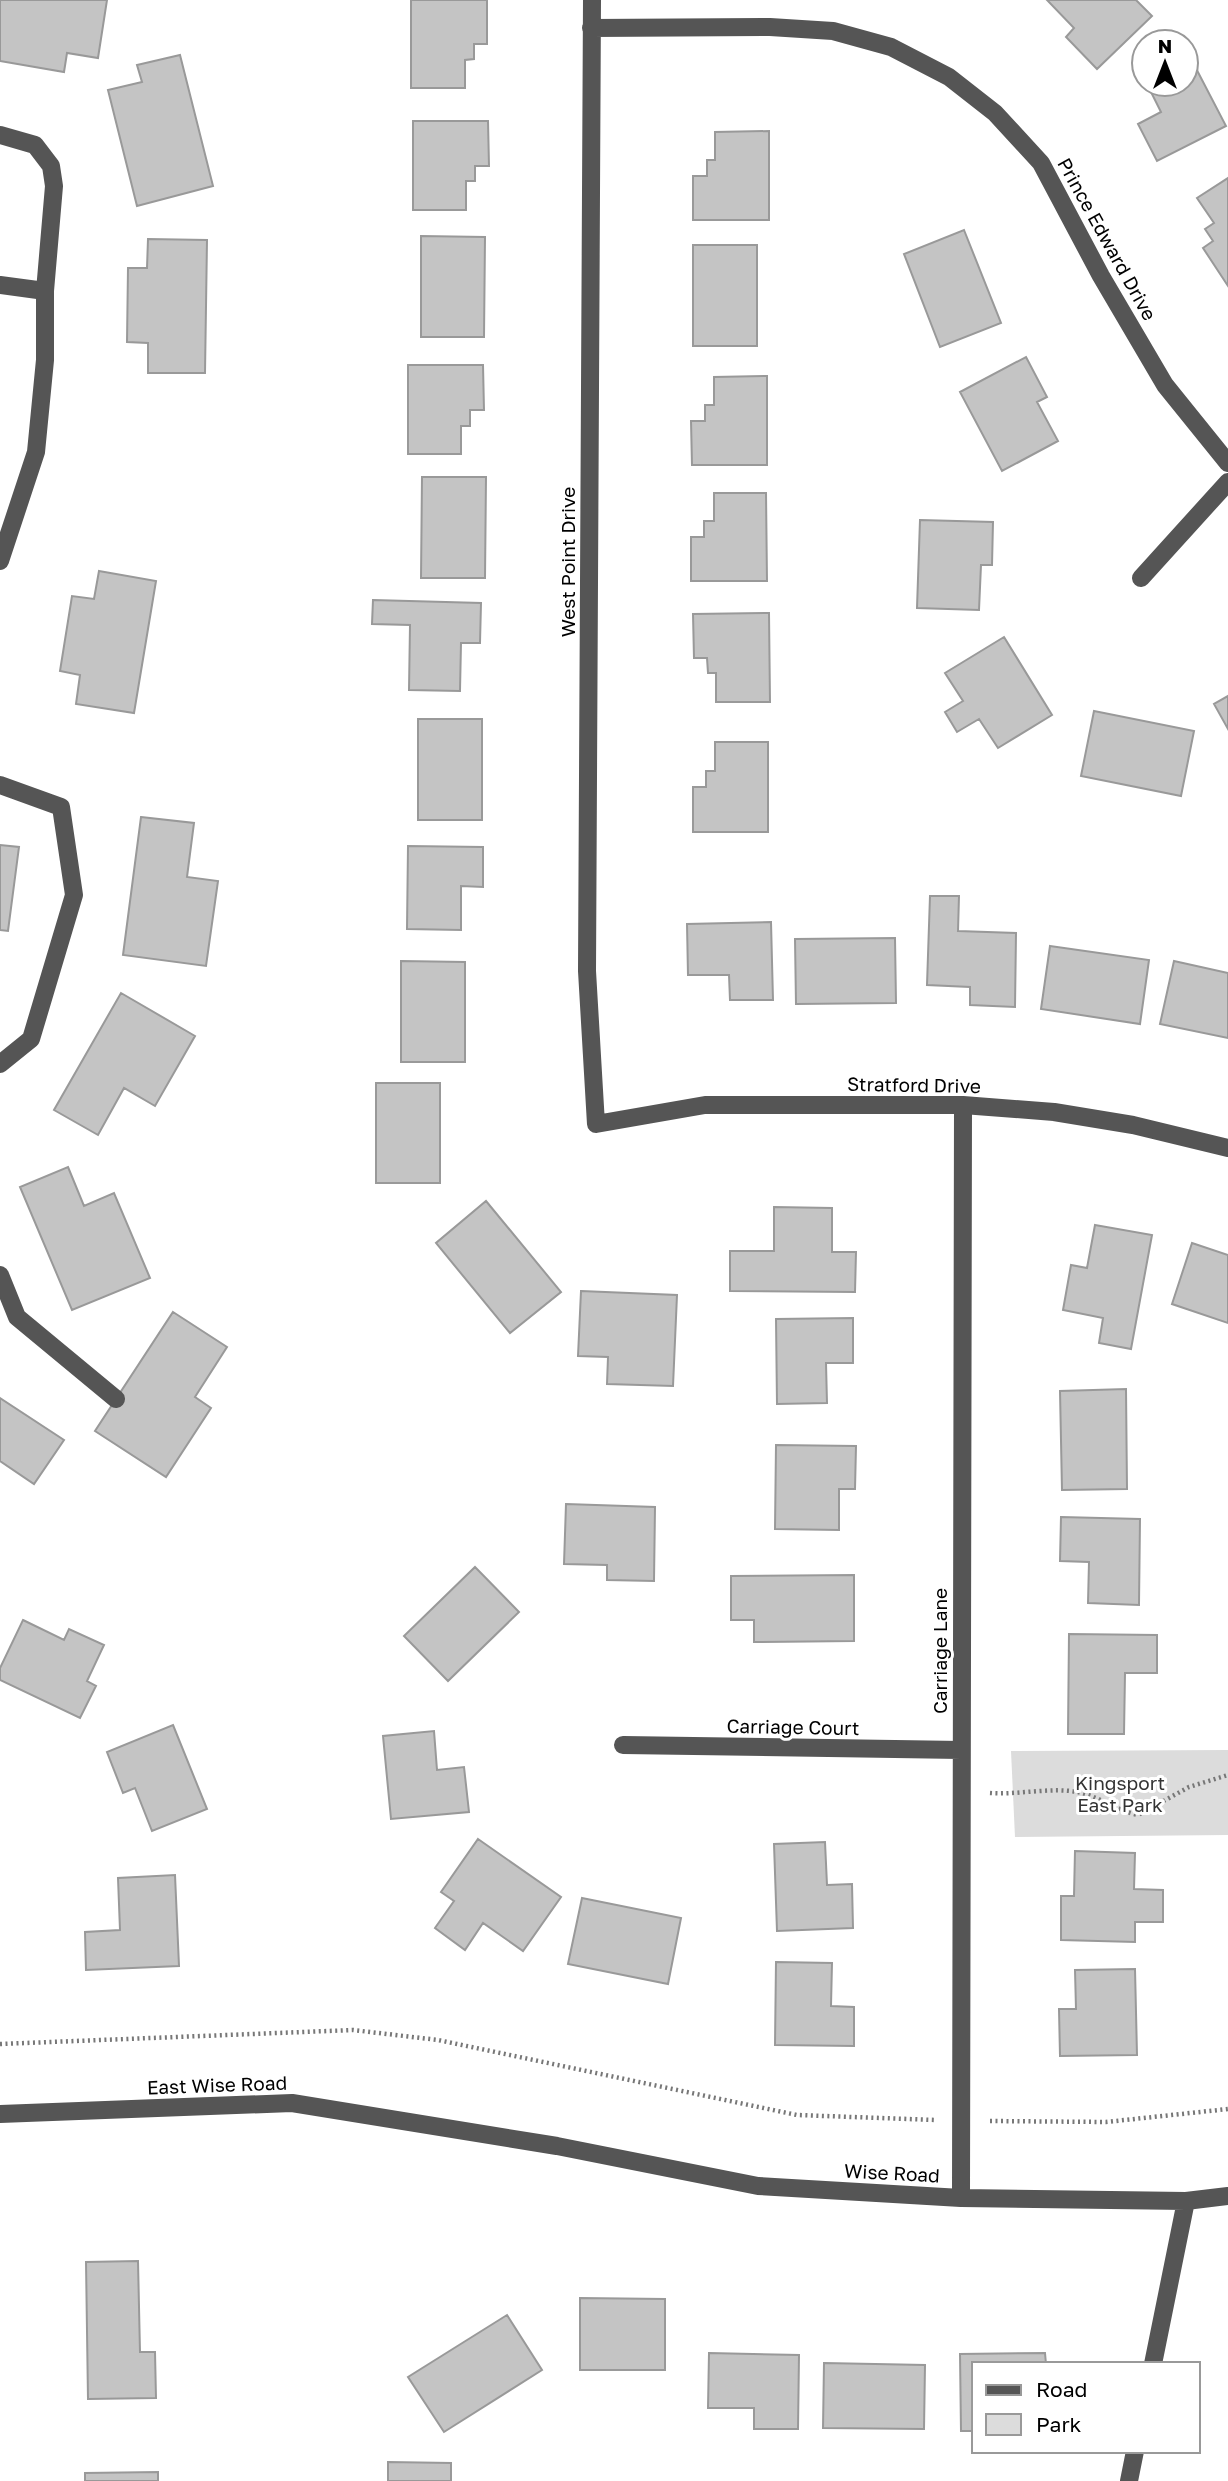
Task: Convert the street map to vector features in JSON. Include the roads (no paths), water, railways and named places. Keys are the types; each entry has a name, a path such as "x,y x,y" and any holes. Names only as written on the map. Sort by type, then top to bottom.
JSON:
{"street":[{"name":"West Point Drive","path":"592,0 587,971 596,1124"},
{"name":"Prince Edward Drive","path":"592,28 770,27 833,32 891,47 949,77 995,113 1041,163 1101,276 1165,385 1228,463"},
{"path":"0,135 35,145 51,166 54,187 45,291 45,360 36,452 0,561"},
{"path":"0,285 45,291"},
{"path":"1141,578 1228,482"},
{"path":"0,785 61,807 74,895 31,1039 0,1064"},
{"name":"Stratford Drive","path":"596,1124 705,1105 963,1105 1068,1114 1133,1125 1228,1148"},
{"name":"Carriage Lane","path":"961,2198 963,1105"},
{"path":"0,1275 17,1317 116,1399"},
{"name":"Carriage Court","path":"623,1745 961,1750"},
{"name":"East Wise Road","path":"0,2114 292,2103 557,2146"},
{"name":"Wise Road","path":"557,2146 758,2186 961,2198 1186,2202 1228,2196"},
{"path":"1153,2362 1186,2202"},
{"path":"1129,2481 1135,2453"}],"park label":[{"name":"Kingsport East Park","path":"1120,1794"}]}
